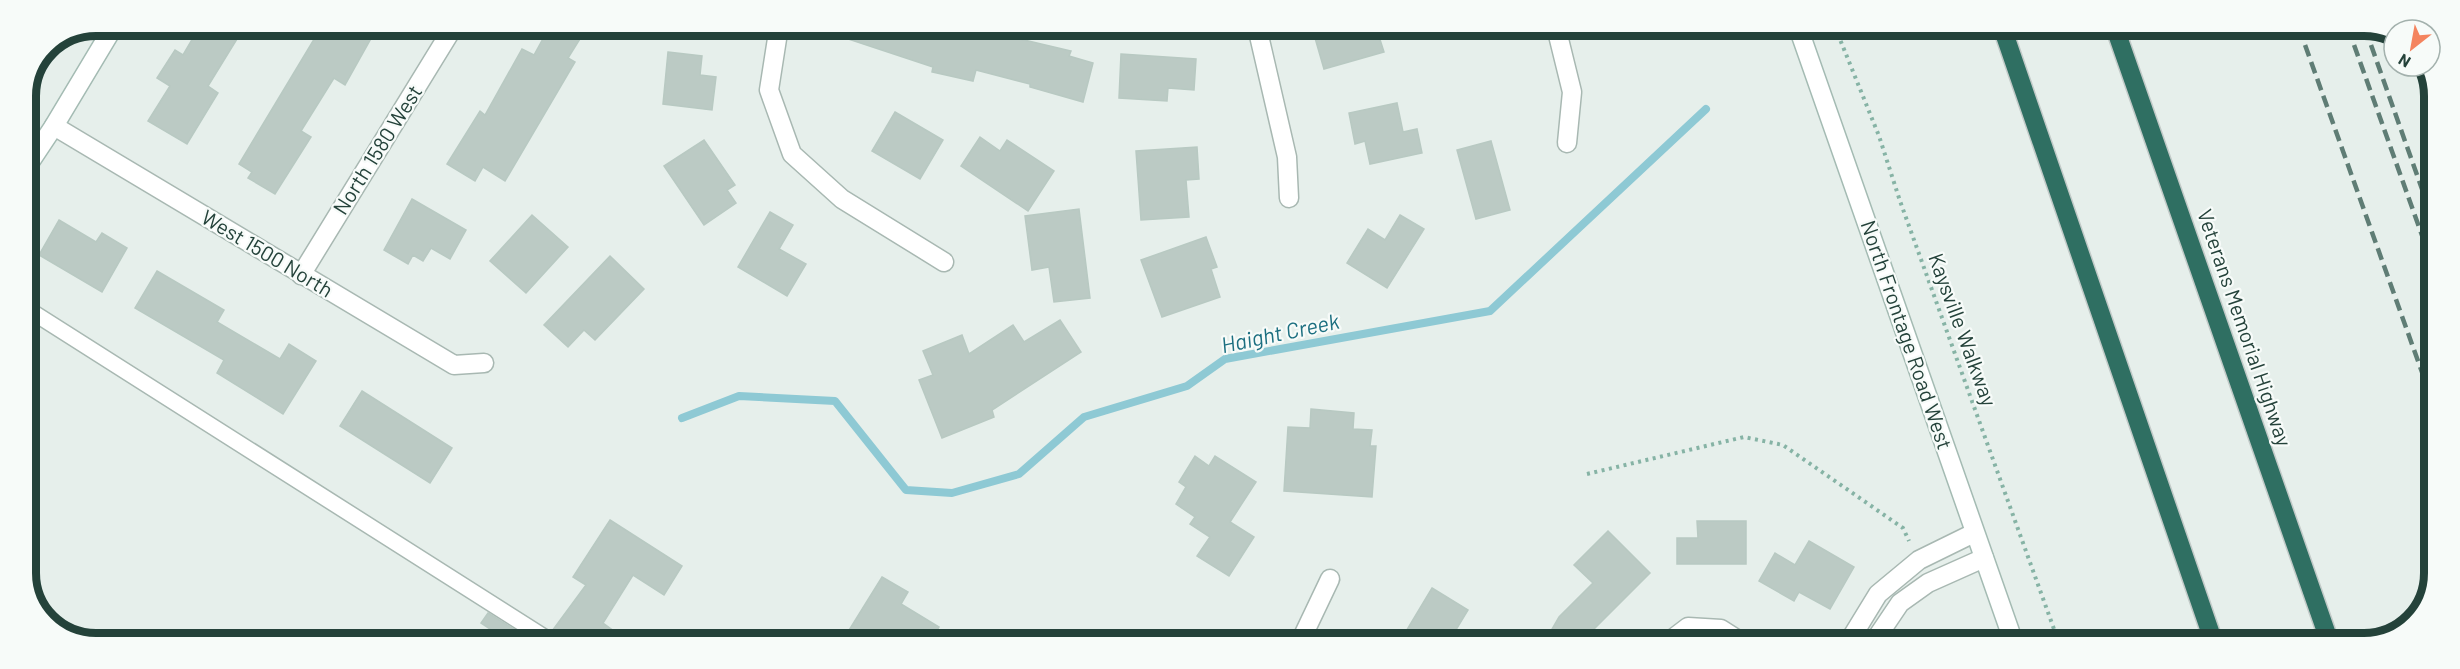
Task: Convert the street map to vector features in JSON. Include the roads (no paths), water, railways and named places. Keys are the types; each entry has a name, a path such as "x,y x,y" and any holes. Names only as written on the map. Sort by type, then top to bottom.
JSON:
{"highway":[{"path":"2005,36 2211,633"},
{"name":"Veterans Memorial Highway","path":"2118,36 2326,633"}],"street":[{"path":"36,153 108,36"},
{"name":"North 1580 West","path":"301,275 448,36"},
{"path":"777,36 769,90 792,153 842,199 944,262"},
{"path":"1259,36 1287,157 1289,198"},
{"path":"1558,36 1572,92 1567,143"},
{"name":"North Frontage Road West","path":"1801,36 2010,633"},
{"name":"West 1500 North","path":"54,126 454,365 484,363"},
{"path":"1854,633 1878,594 1919,560 1974,533"},
{"path":"1880,633 1900,603 1928,583 1984,558"},
{"path":"1304,633 1330,579"},
{"path":"1680,633 1688,627 1721,629 1727,633"}],"lane":[{"path":"36,314 538,633"}],"waterway":[{"name":"Haight Creek","path":"682,418 739,396 835,401 906,490 952,493 1019,474 1084,417 1187,386 1225,359 1490,311 1706,109"}],"railway":[{"path":"2302,36 2424,378"},
{"path":"2351,36 2424,241"},
{"path":"2368,37 2424,195"}]}
